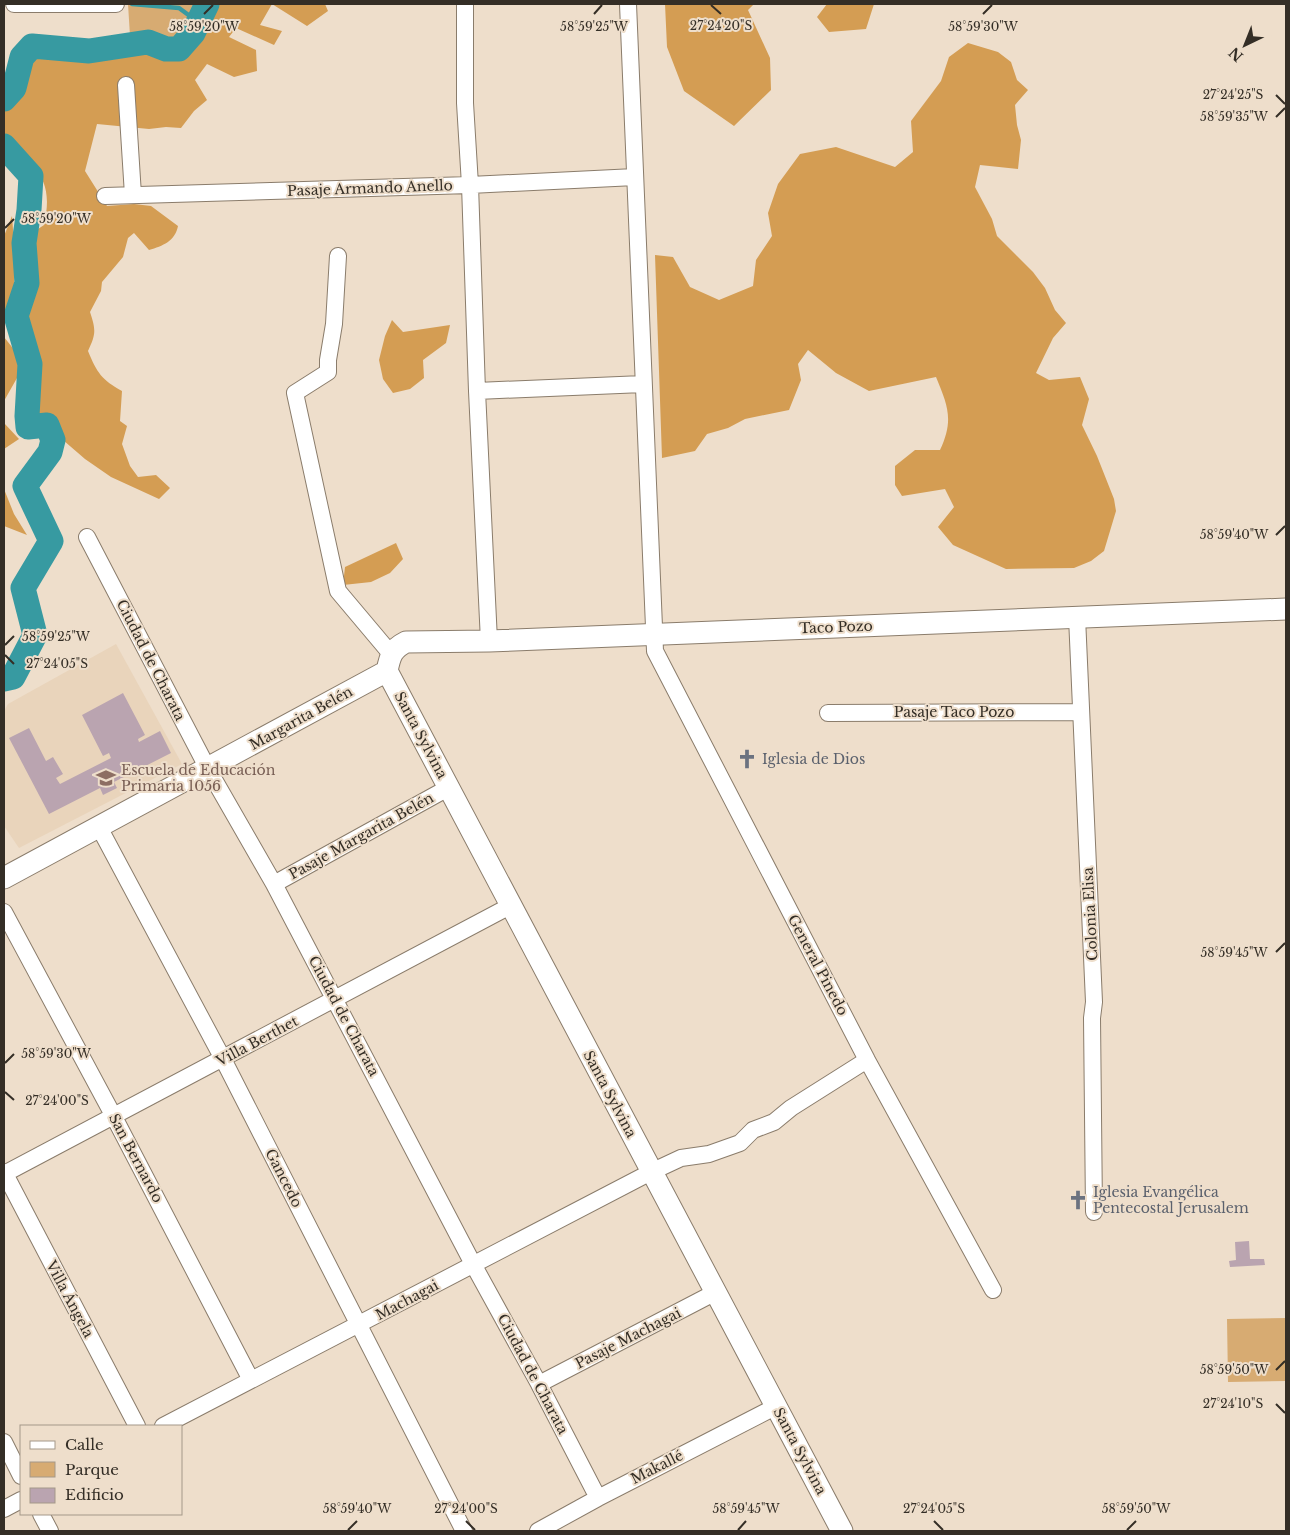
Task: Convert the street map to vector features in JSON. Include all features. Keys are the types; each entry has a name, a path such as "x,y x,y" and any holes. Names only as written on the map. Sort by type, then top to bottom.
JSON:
{"street":[{"path":"14,4 116,4"},
{"path":"465,4 465,103 489,641"},
{"name":"General Pinedo","path":"628,4 656,651 867,1060 993,1290"},
{"path":"126,85 133,195"},
{"name":"Pasaje Armando Anello","path":"105,196 470,185 635,177"},
{"path":"338,256 334,324 328,372 295,393 338,591 389,662"},
{"path":"477,391 643,384"},
{"name":"Ciudad de Charata","path":"87,536 208,769 274,884 598,1498"},
{"name":"Taco Pozo","path":"389,662 396,647 406,642 489,641 1286,609"},
{"name":"Colonia Elisa","path":"1077,617 1094,1002 1092,1018 1094,1212"},
{"name":"Margarita Belén","path":"4,878 208,769 389,662"},
{"name":"Santa Sylvina","path":"389,662 448,788 842,1531"},
{"name":"Pasaje Taco Pozo","path":"828,713 1080,712"},
{"name":"Pasaje Margarita Belén","path":"274,884 448,788"},
{"name":"Gancedo","path":"100,827 223,1059 464,1531"},
{"name":"Villa Berthet","path":"4,1174 510,906"},
{"name":"San Bernardo","path":"4,912 252,1380"},
{"name":"Machagai","path":"165,1425 651,1172 681,1158 709,1154 740,1143 753,1130 774,1122 791,1108 867,1060"},
{"name":"Villa Ángela","path":"4,1174 136,1425"},
{"name":"Pasaje Machagai","path":"539,1384 716,1292"},
{"name":"Makallé","path":"538,1531 777,1406"},
{"path":"4,1442 20,1474"},
{"path":"4,1509 20,1501"},
{"path":"42,1515 50,1531"}],"shaded area":[{"path":"212,4 272,4 260,25 282,31 274,45 236,28 229,37 256,50 257,71 234,77 207,64 195,80 207,100 194,111 181,128 149,129 97,124 85,171 107,206 134,204 151,206 178,226 174,236 168,242 149,250 134,233 128,238 123,257 102,282 101,291 90,312 94,332 88,351 101,375 122,391 120,421 127,426 122,444 130,466 138,477 156,475 170,488 159,499 111,477 85,459 56,434 48,419 33,413 32,405 41,372 23,319 29,299 31,281 31,225 38,229 44,225 47,195 39,174 4,137 4,111 17,95 32,49 40,47 67,54 95,54 150,45 163,52 184,52 203,27"},
{"path":"272,4 325,4 328,11 307,26"},
{"path":"665,4 754,4 748,10 770,58 771,90 734,126 684,91 667,47"},
{"path":"827,4 874,4 866,29 829,32 817,17"},
{"path":"968,43 998,52 1011,62 1017,80 1028,90 1015,105 1021,140 1018,169 980,165 975,187 992,219 997,236 1033,272 1045,288 1055,310 1066,323 1053,338 1036,373 1049,380 1080,377 1089,399 1082,425 1114,499 1116,511 1104,551 1091,561 1074,568 1006,569 953,545 938,527 954,507 945,489 902,496 895,485 895,466 915,450 940,450 947,430 948,413 944,396 936,377 869,391 836,373 808,350 798,364 801,380 789,410 745,419 728,428 707,434 695,451 662,458 655,255 673,257 690,287 719,300 753,286 756,260 772,236 768,213 778,184 800,154 836,147 895,167 913,152 911,121 941,81 949,57"},
{"path":"12,216 15,256 14,292 4,324 4,236"},
{"path":"392,320 403,332 450,325 446,343 423,360 424,378 410,389 393,393 383,379 379,360 385,336"},
{"path":"4,337 23,361 17,378 4,401"},
{"path":"4,423 19,439 4,449"},
{"path":"4,489 14,514 27,535 4,526"},
{"path":"396,543 403,559 390,573 371,582 343,585 345,567"},
{"path":"116,644 182,764 19,848 4,826 4,711 8,704"}],"green space":[{"path":"128,4 200,4 175,46 149,38 130,36"},
{"path":"1286,1318 1286,1381 1228,1382 1227,1319"}],"building":[{"path":"123,693 145,735 138,739 139,742 160,731 171,753 114,782 117,788 103,795 100,788 49,814 9,738 29,728 46,761 53,757 63,774 56,778 60,784 111,758 109,753 103,756 82,715"},
{"path":"1249,1241 1250,1259 1264,1259 1265,1265 1230,1267 1229,1261 1236,1260 1235,1242"}],"waterway":[{"path":"132,4 179,8 198,22"},
{"path":"4,99 14,88 22,57 32,46 89,51 148,42 166,49 179,49 193,33 207,4"},
{"path":"4,146 31,176 29,210 24,243 27,283 16,316 30,364 28,427 47,425 53,440 50,452 25,486 51,541 23,588 35,635 13,677 4,679"}],"place":[{"name":"Iglesia de Dios","path":"747,759"},
{"name":"Escuela de Educación Primaria 1056","path":"106,778"},
{"name":"Iglesia Evangélica Pentecostal Jerusalem","path":"1078,1200"}]}
